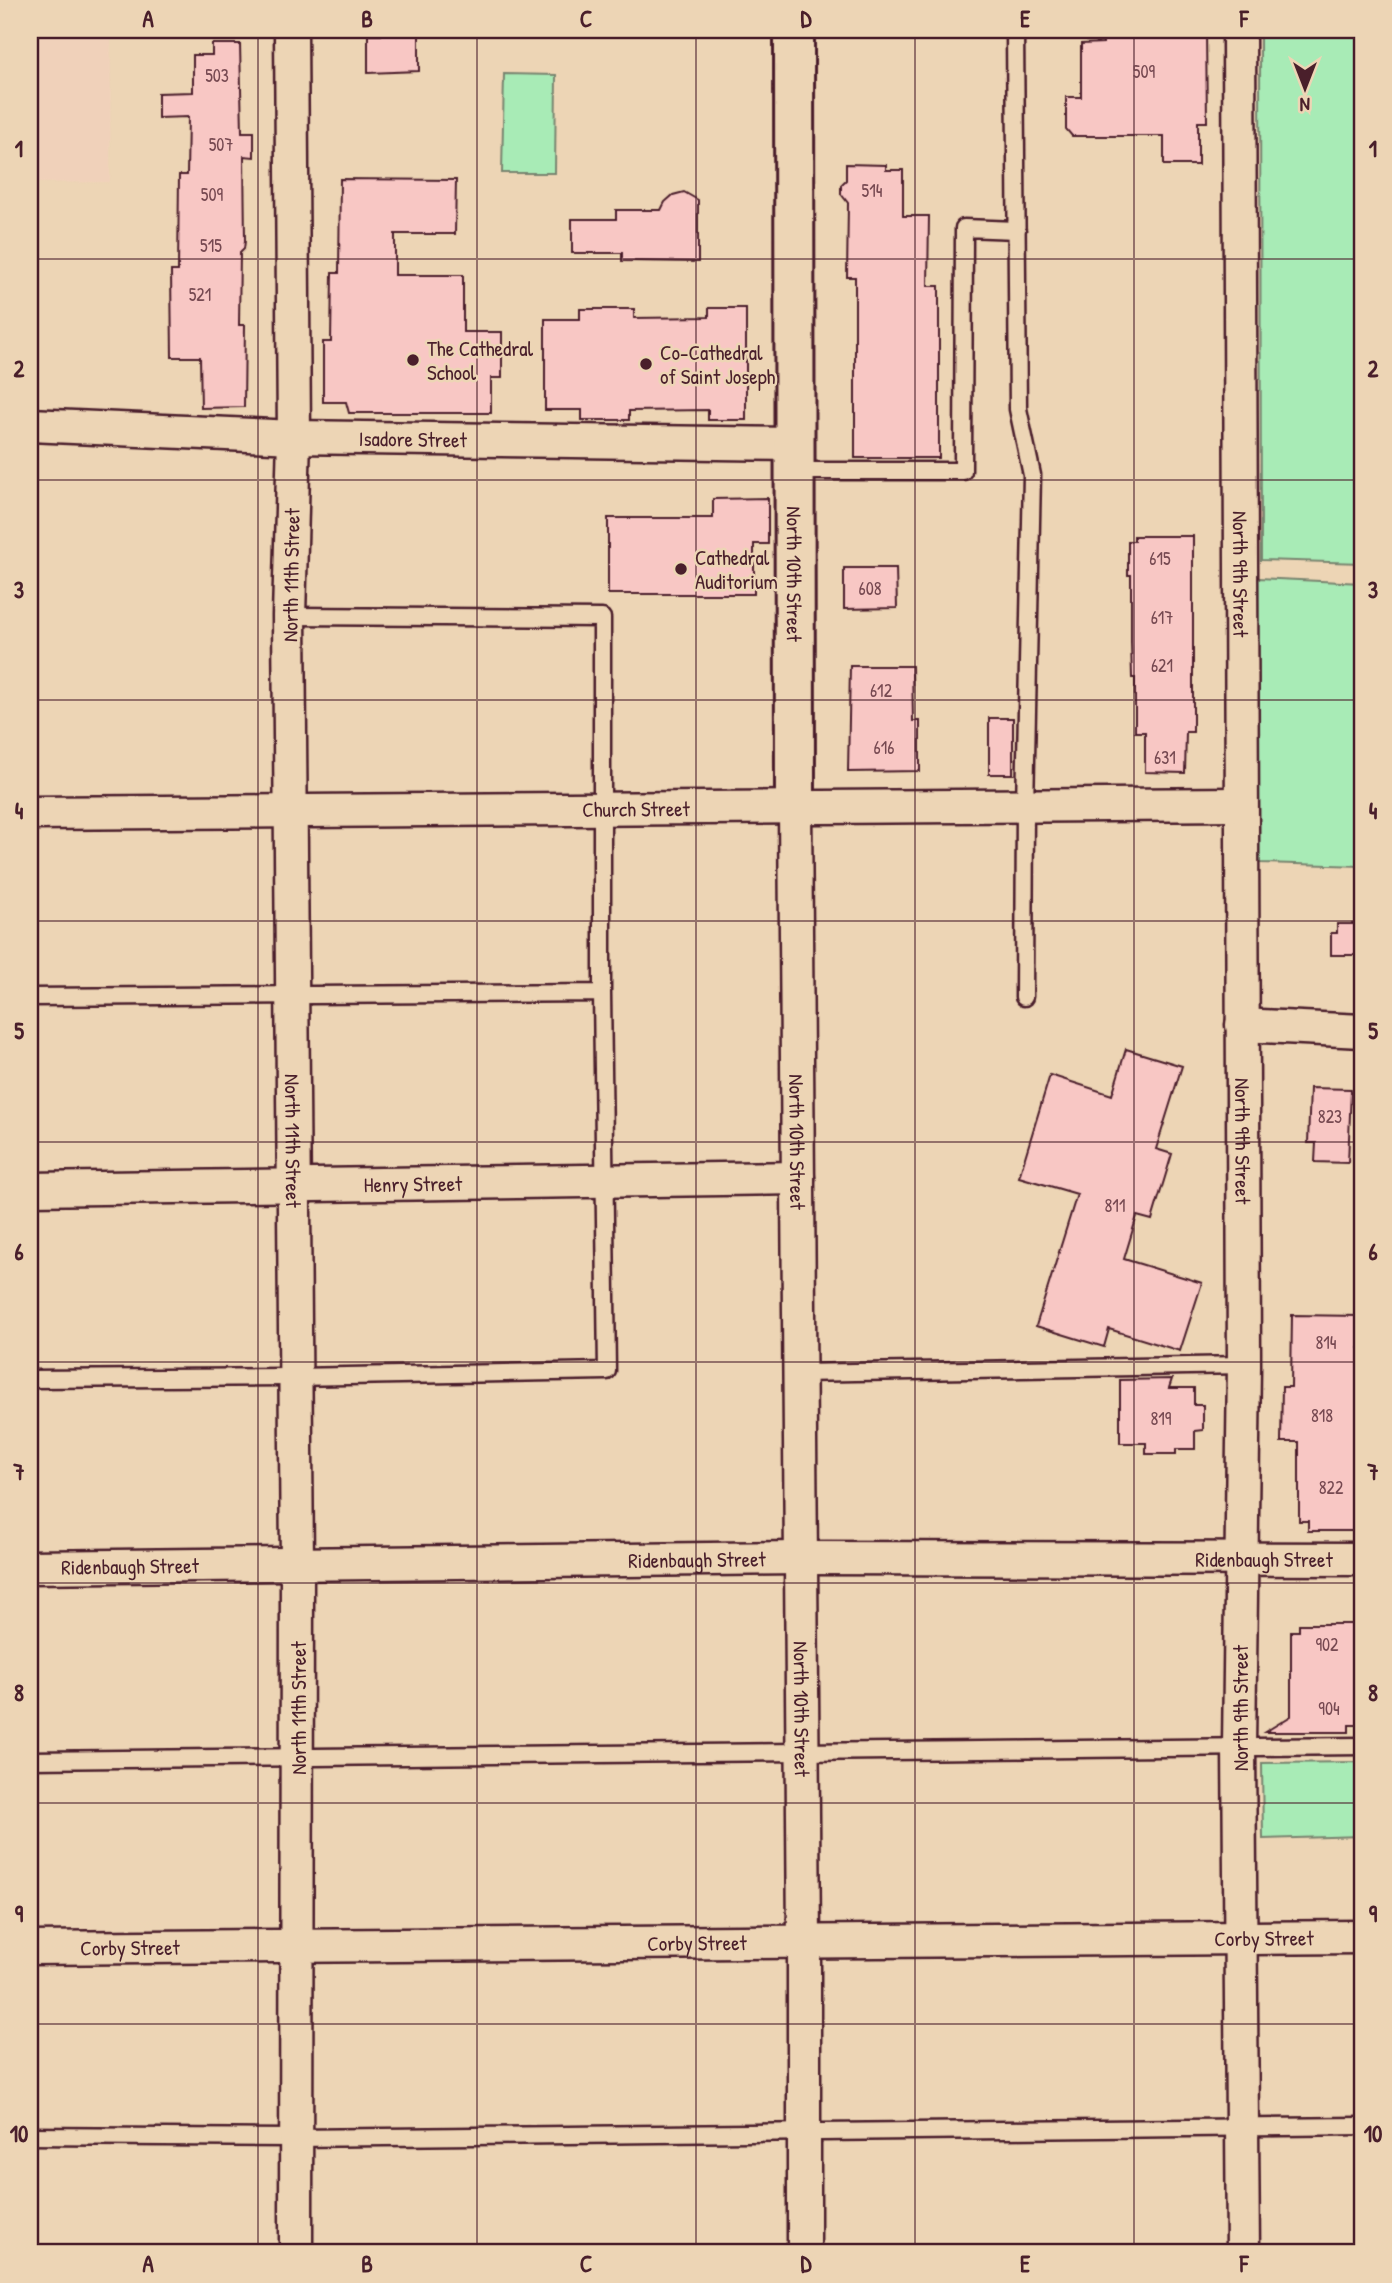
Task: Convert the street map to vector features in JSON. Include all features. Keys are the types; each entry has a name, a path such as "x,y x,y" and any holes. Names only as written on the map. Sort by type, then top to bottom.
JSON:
{"street":[{"name":"North 11th Street","path":"291,30 294,437 289,616 290,995 298,1564 296,2253"},
{"name":"North 10th Street","path":"794,30 795,808 804,2253"},
{"name":"North 9th Street","path":"1239,30 1244,1365 1239,1747 1243,2253"},
{"name":"Isadore Street","path":"30,425 796,458"},
{"name":"Church Street","path":"30,813 1241,804"},
{"path":"1242,1025 1362,1031"},
{"name":"Henry Street","path":"30,1189 798,1178"},
{"name":"Ridenbaugh Street","path":"30,1567 800,1558 1362,1559"},
{"name":"Corby Street","path":"30,1948 1362,1937"}],"lane":[{"path":"1015,30 1018,409 1032,475 1024,997"},
{"path":"796,458 963,471 964,228 1017,230"},
{"path":"30,1379 607,1371 602,993 603,618 289,616"},
{"path":"30,997 602,993"},
{"path":"799,1373 1244,1365"},
{"path":"30,1760 1362,1746"},
{"path":"30,2136 295,2138 1362,2126"}],"shaded area":[{"path":"30,30 111,30 110,182 30,183"}],"green space":[{"path":"1260,30 1362,30 1362,563 1261,560"},
{"path":"504,74 556,75 555,173 502,173"},
{"path":"1258,578 1362,583 1362,866 1259,863"},
{"path":"1362,1762 1362,1836 1263,1839 1262,1763"}],"building":[{"path":"381,30 419,30 419,71 368,73 368,35 381,35"},
{"path":"1103,30 1206,30 1207,122 1198,122 1198,165 1164,165 1164,136 1072,136 1066,129 1066,97 1081,97 1081,44 1103,43"},
{"path":"212,44 240,44 242,132 254,132 254,157 244,156 245,241 244,249 240,253 239,325 245,325 244,407 201,408 200,357 172,357 171,271 178,271 179,175 187,175 188,117 158,118 158,93 193,92 193,55 212,55"},
{"path":"846,164 886,165 886,170 903,170 903,216 929,216 928,286 939,286 939,458 855,458 855,277 847,277 848,203 841,194 841,185 846,180"},
{"path":"340,179 456,180 455,234 395,234 395,275 463,275 463,332 502,332 502,378 491,378 491,413 349,413 346,402 323,402 323,342 331,342 332,273 339,273"},
{"path":"684,192 698,200 698,262 622,261 622,253 572,253 572,219 616,219 616,210 661,210 673,195"},
{"name":"Co-Cathedral of Saint Joseph","path":"709,308 746,308 746,420 708,420 708,410 629,411 629,420 582,420 582,410 545,410 545,319 580,319 580,309 634,309 634,318 709,317"},
{"name":"Cathedral Auditorium","path":"768,498 768,544 754,544 754,594 608,594 608,518 713,518 713,499"},
{"path":"1134,536 1193,536 1193,732 1186,732 1185,773 1145,772 1145,732 1135,732 1131,575 1128,575 1128,541 1134,541"},
{"path":"844,568 896,568 897,608 844,609"},
{"path":"850,666 912,666 913,721 920,721 920,771 848,772"},
{"path":"989,718 1013,718 1013,774 989,774"},
{"path":"1337,924 1362,924 1362,955 1331,955 1331,933 1337,933"},
{"path":"1126,1049 1182,1066 1156,1149 1172,1154 1152,1220 1137,1216 1124,1259 1202,1283 1180,1351 1109,1329 1104,1347 1036,1326 1077,1194 1019,1177 1050,1075 1112,1095"},
{"path":"1310,1088 1351,1089 1348,1163 1315,1162 1316,1143 1308,1143"},
{"path":"1292,1315 1360,1316 1362,1531 1308,1531 1308,1521 1299,1521 1299,1442 1281,1442 1282,1387 1291,1387"},
{"path":"1172,1379 1169,1388 1194,1388 1194,1405 1203,1405 1203,1430 1195,1431 1195,1449 1176,1449 1176,1454 1146,1454 1146,1443 1120,1443 1120,1380"},
{"path":"1299,1624 1362,1624 1362,1725 1349,1725 1349,1732 1265,1732 1291,1716 1291,1631 1299,1631"}],"place":[{"name":"The Cathedral School","path":"413,360"},
{"name":"Co-Cathedral of Saint Joseph","path":"646,364"},
{"name":"Cathedral Auditorium","path":"681,569"}]}
